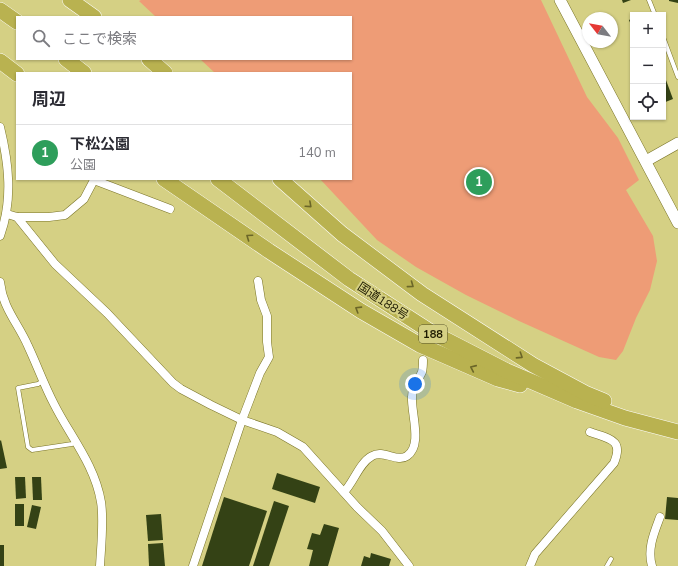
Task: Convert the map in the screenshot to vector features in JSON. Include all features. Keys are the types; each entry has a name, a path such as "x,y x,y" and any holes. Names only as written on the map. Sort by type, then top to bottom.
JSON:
{"highway":[{"path":"70,0 93,16"},
{"path":"1,10 16,21"},
{"path":"67,60 83,72"},
{"path":"150,60 164,72"},
{"path":"0,61 16,73"},
{"path":"165,180 269,251 361,311 420,345 498,379 577,401"},
{"name":"国道188号","path":"219,180 349,279 431,332 505,370 577,401 625,418 678,431"},
{"path":"281,180 342,234 422,294 533,365 587,394 678,431"}],"street":[{"path":"560,0 678,223"},
{"path":"0,127 9,181 7,214 0,236"},
{"path":"646,160 678,143"},
{"path":"7,214 17,217 49,217 65,215 84,199 94,180 170,209"},
{"path":"17,217 55,264 108,313 173,383 205,402 242,420 277,432 303,447 344,492 382,530 409,566"},
{"path":"193,566 242,420 260,372 269,357 267,342 267,316 261,300 258,281"},
{"path":"0,282 1,293 5,304 28,344 54,405 76,441 96,482 102,503 100,566"},
{"path":"344,492 349,487 364,463 372,456 382,454 398,458 406,457 413,450 416,440 411,396 415,383 422,372 424,360"},
{"path":"530,566 535,554 614,463 618,453 616,445 612,439 590,432"},
{"path":"652,566 650,560 652,540 660,517"}],"lane":[{"path":"649,0 654,12"},
{"path":"666,43 676,64 678,77"},
{"path":"43,381 38,384 18,388 28,447 32,450 72,444 76,441"},
{"path":"607,566 611,560"}],"shaded area":[{"path":"541,0 587,97 618,138 639,180 626,190 653,236 657,261 650,290 636,318 623,351 616,360 599,357 519,321 466,295 416,267 377,240 321,180 352,180 352,72 214,72 201,60 352,60 352,16 155,16 139,1"}],"building":[{"path":"622,0 631,0 623,3"},
{"path":"678,0 678,3 669,1"},
{"path":"666,80 673,99 666,102"},
{"path":"1,440 7,468 0,469 0,441"},
{"path":"277,473 320,487 315,503 272,489"},
{"path":"15,477 25,477 26,498 16,499"},
{"path":"32,477 41,477 42,500 33,500"},
{"path":"224,497 267,511 249,566 202,566"},
{"path":"667,497 678,498 678,520 665,519"},
{"path":"274,501 289,506 269,566 253,566"},
{"path":"15,504 24,504 24,526 15,526"},
{"path":"32,505 41,507 36,529 27,527"},
{"path":"161,514 163,540 148,541 146,515"},
{"path":"324,524 339,528 328,566 309,566 313,550 307,549 312,533 320,535"},
{"path":"163,543 165,566 149,566 148,544"},
{"path":"0,545 4,545 4,566 0,566"},
{"path":"371,553 391,559 389,566 361,566 364,556 370,558"}],"place":[{"name":"下松公園","path":"479,182"}]}
